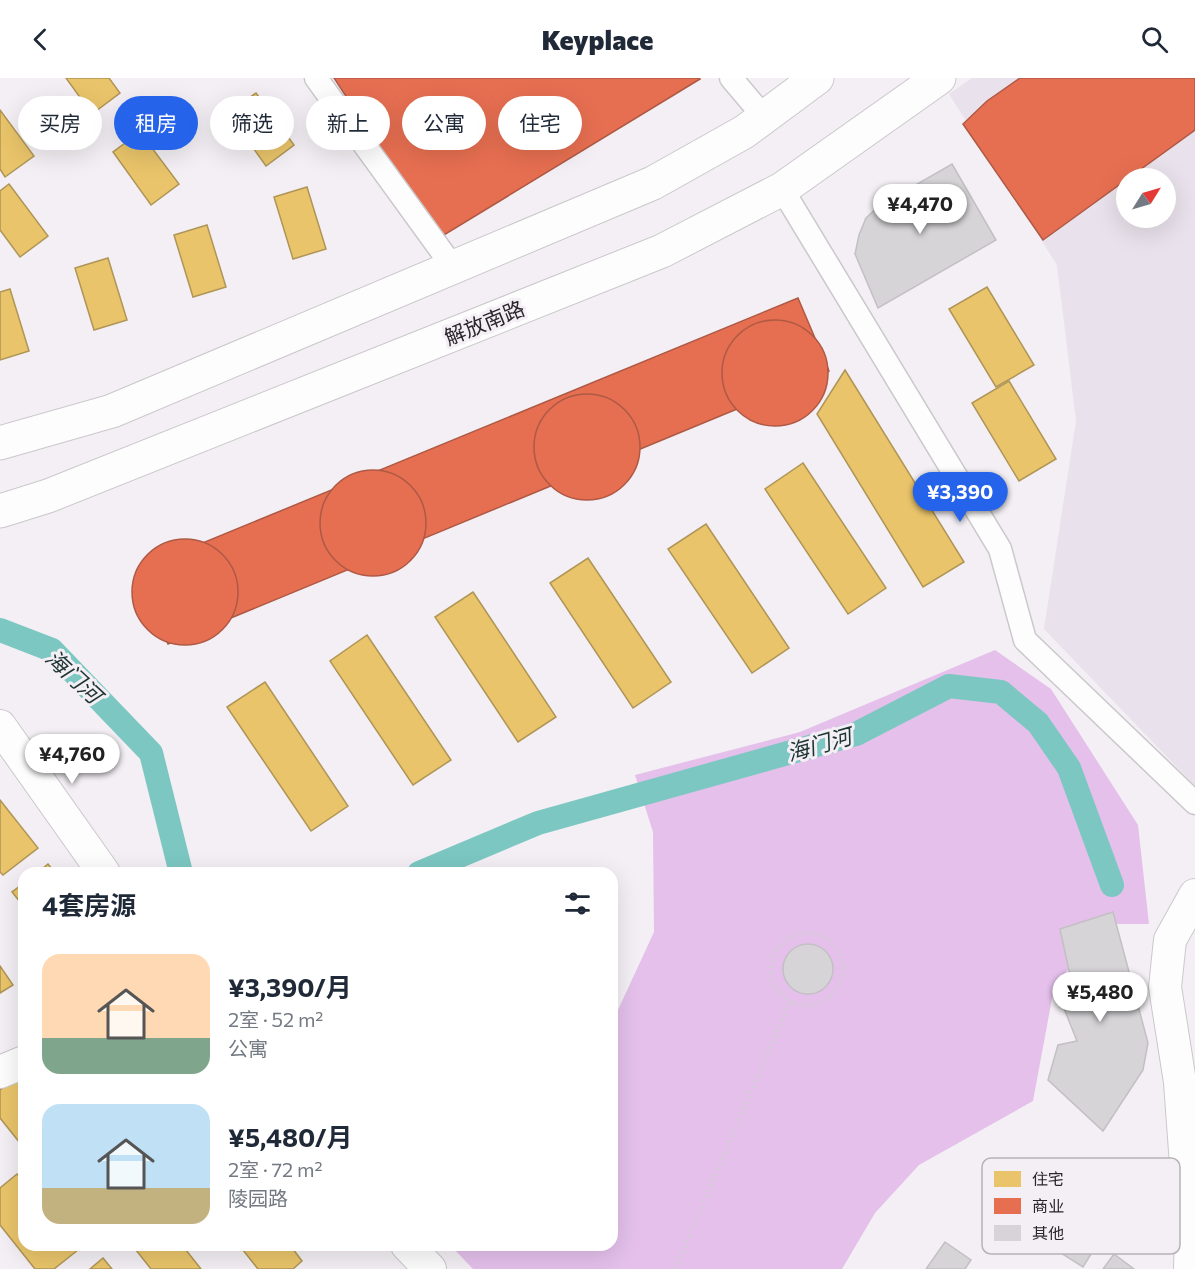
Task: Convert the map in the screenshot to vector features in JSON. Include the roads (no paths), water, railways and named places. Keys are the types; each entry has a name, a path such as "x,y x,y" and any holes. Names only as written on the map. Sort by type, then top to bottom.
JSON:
{"main road":[{"path":"0,443 112,411 653,183 744,132 817,78"},
{"name":"解放南路","path":"0,511 59,492 663,251 782,189 939,78"}],"street":[{"path":"316,78 453,267"},
{"path":"731,78 764,117"},
{"path":"782,189 1000,549 1025,640 1195,803"},
{"path":"0,726 100,867"},
{"path":"1190,1269 1191,1234 1180,1082 1165,987 1170,940 1195,895"},
{"path":"0,1072 18,1064"},
{"path":"413,1251 430,1269"}],"waterway":[{"name":"海门河","path":"0,630 52,650 151,753 180,867"},
{"name":"海门河","path":"433,867 538,823 856,734 949,686 1001,692 1038,723 1069,768 1112,885"}]}
